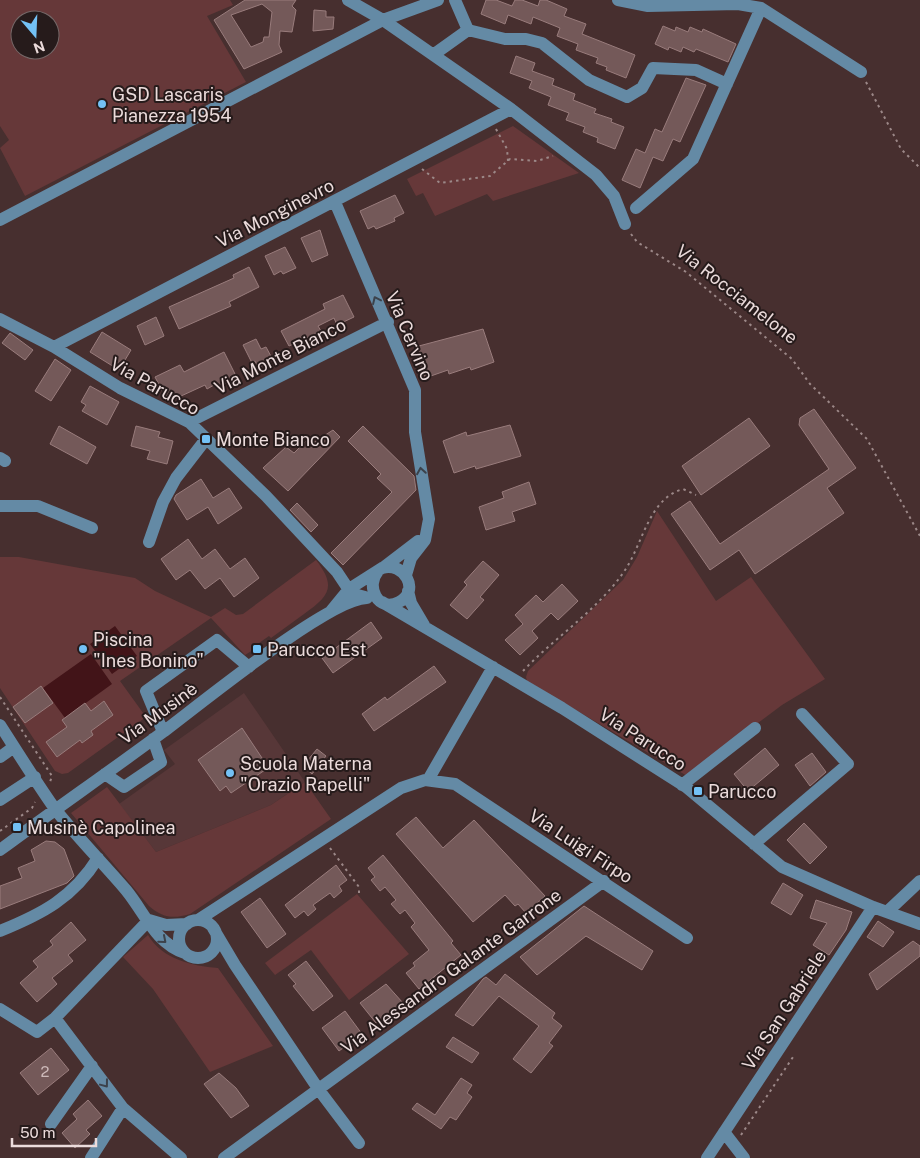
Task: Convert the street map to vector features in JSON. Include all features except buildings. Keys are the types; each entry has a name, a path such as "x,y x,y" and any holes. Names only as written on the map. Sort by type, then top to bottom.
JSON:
{"street":[{"path":"348,0 383,20 511,109 596,175 614,196 625,224"},
{"path":"0,220 383,20 438,0"},
{"path":"455,0 468,30"},
{"path":"618,0 648,6 738,4 761,8 861,72"},
{"path":"636,208 693,159 761,8"},
{"path":"433,55 468,30 504,38 526,39 542,43 589,80 628,97 642,88 653,68 696,70 727,84"},
{"name":"Via Monginevro","path":"54,347 511,109"},
{"name":"Via Cervino","path":"335,202 377,302 388,322 415,390 415,432 429,520 425,540 411,558 406,575"},
{"name":"Via Parucco","path":"0,319 54,347 120,388 189,422 266,496 337,572 348,589"},
{"name":"Via Monte Bianco","path":"189,422 388,322"},
{"path":"149,542 163,502 176,478 206,439"},
{"path":"0,506 38,506 92,528"},
{"path":"330,610 348,589 381,569 418,541 424,534 429,520"},
{"path":"348,589 354,594 380,601 394,604 400,602 410,585 406,575 394,566 381,569 374,576 371,587 380,601"},
{"path":"330,610 337,572 350,577 364,579"},
{"path":"408,591 411,603 424,625"},
{"path":"330,610 365,597"},
{"name":"Via Parucco","path":"380,601 409,620 424,625 493,667 682,785 782,868 873,907 920,924"},
{"name":"Via Musinè","path":"0,850 249,667 330,610"},
{"path":"105,774 124,787 161,762 158,735 146,691 218,640 249,667"},
{"path":"185,953 181,948 180,935 192,922 401,788 413,782 428,780 493,667"},
{"path":"754,844 848,764 802,714"},
{"path":"0,725 56,809 149,920 154,932 163,941 185,953 199,958 219,959 234,965"},
{"path":"682,785 755,728"},
{"path":"0,757 14,747"},
{"path":"0,800 34,777"},
{"name":"Via Luigi Firpo","path":"428,780 455,784 604,881 687,938"},
{"path":"0,931 37,916 76,888 98,858"},
{"name":"Via Alessandro Galante Garrone","path":"224,1158 604,881"},
{"path":"888,911 920,881"},
{"name":"Via San Gabriele","path":"707,1158 873,907"},
{"path":"149,920 166,925 204,921 213,928 234,965 319,1090 359,1143"},
{"path":"0,1009 37,1032 55,1018 149,920"},
{"path":"199,958 214,950 217,939 213,928"},
{"path":"55,1018 122,1108 181,1158"},
{"path":"51,1124 92,1066"},
{"path":"91,1158 122,1108"},
{"path":"724,1132 744,1158"}],"path":[{"path":"861,72 901,149 920,168"},
{"path":"490,120 507,149 508,161"},
{"path":"415,160 425,173 440,183 490,176 508,161 537,161 549,158 563,150"},
{"name":"Via Rocciamelone","path":"625,224 637,242 686,272 792,359 810,384 867,439 920,536"},
{"path":"514,680 603,597 620,578 635,554 660,502 671,492 683,489 696,495"},
{"path":"322,838 359,887 359,896"},
{"path":"734,1145 795,1054"}],"shaded area":[{"name":"GSD Lascaris Pianezza 1954","path":"0,0 230,0 233,5 207,16 246,82 25,196 0,148 9,140 0,126"},
{"path":"513,126 579,173 493,201 487,194 435,216 423,193 416,196 407,179"},
{"path":"657,511 716,601 751,577 825,679 782,705 687,776 527,681 526,677 528,671 623,580 637,557"},
{"name":"Piscina \"Ines Bonino\"","path":"0,557 19,557 135,578 155,591 211,617 225,608 236,615 243,614 316,560 327,577 328,584 324,596 313,608 271,638 269,636 245,655 211,618 120,681 146,717 68,773 62,774 55,771 0,688"},
{"path":"115,626 137,656 112,674 90,644"},
{"path":"91,654 112,684 65,718 43,688"},
{"name":"Scuola Materna \"Orazio Rapelli\"","path":"244,693 305,782 271,805 156,852 119,804 175,764 164,750"},
{"path":"305,782 331,819 190,914 178,917 164,915 149,906 71,813 107,787 156,852 271,805"},
{"path":"357,894 409,954 349,1000 311,950 275,975 265,963"},
{"path":"148,935 161,950 178,960 218,968 273,1046 210,1072 153,989 123,957"}],"place":[{"name":"GSD Lascaris Pianezza 1954","path":"102,104"},
{"name":"Monte Bianco","path":"206,439"},
{"name":"Piscina \"Ines Bonino\"","path":"83,649"},
{"name":"Parucco Est","path":"257,649"},
{"name":"Scuola Materna \"Orazio Rapelli\"","path":"230,773"},
{"name":"Parucco","path":"698,791"},
{"name":"Musinè Capolinea","path":"17,827"}]}
